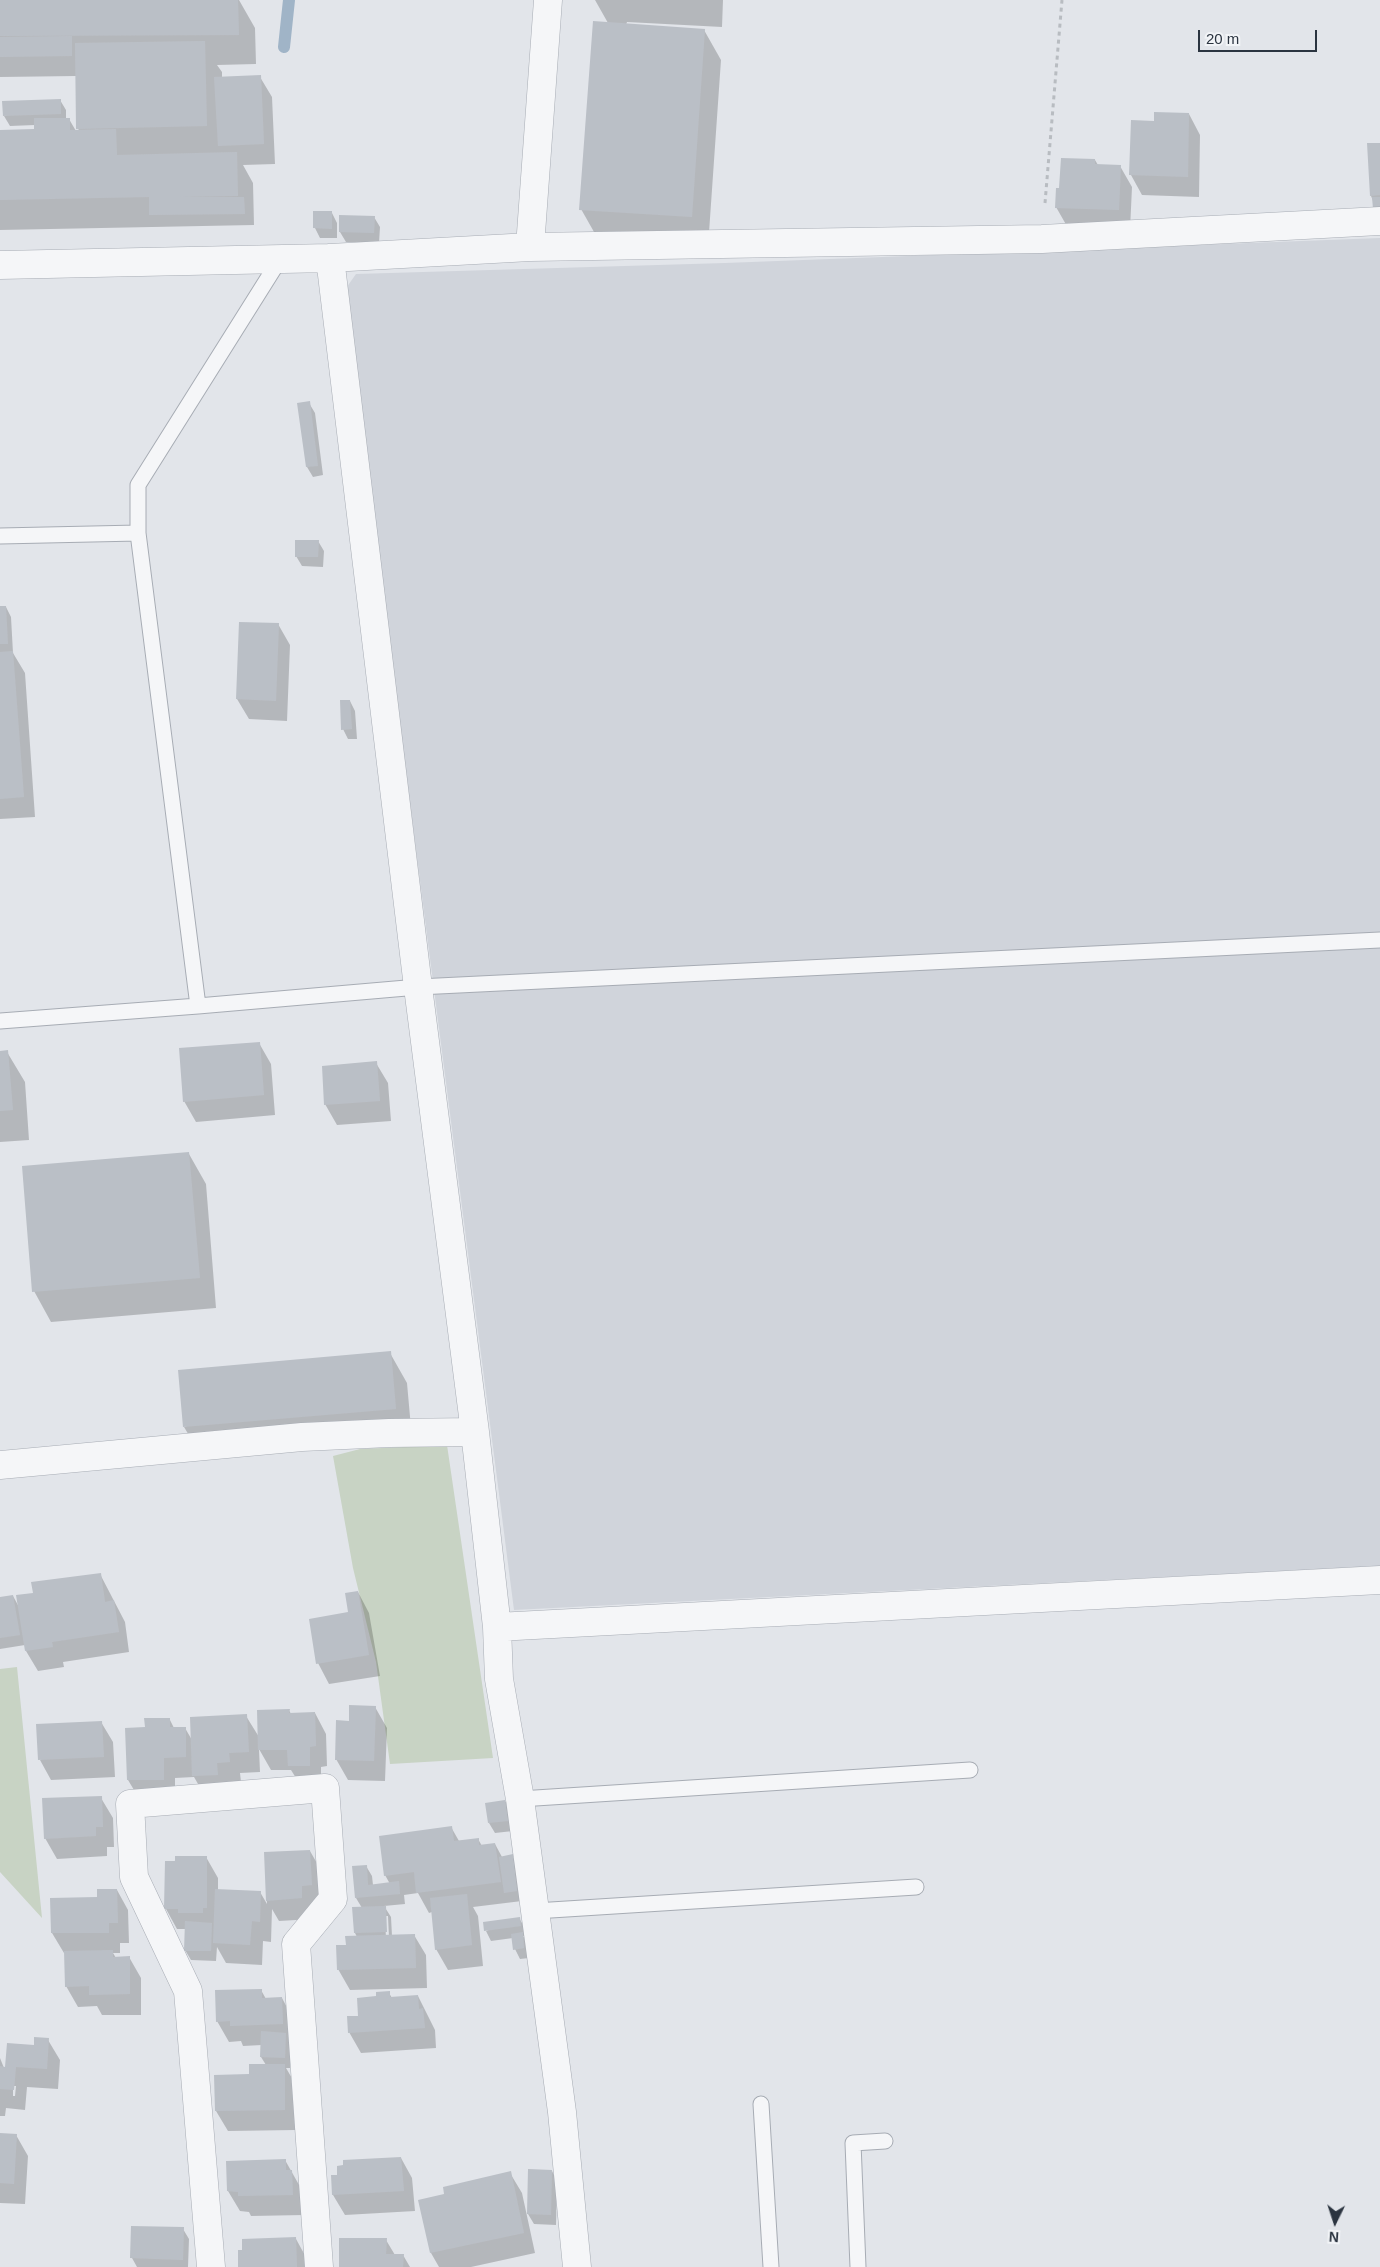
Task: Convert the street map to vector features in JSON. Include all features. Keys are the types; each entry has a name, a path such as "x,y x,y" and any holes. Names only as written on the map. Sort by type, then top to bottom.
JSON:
{"street":[{"path":"530,246 548,0"},
{"path":"0,265 330,258 530,246 1042,239 1380,221"},
{"path":"330,258 474,1432 497,1627 499,1679 520,1799 562,2112 577,2267"},
{"path":"0,1465 302,1437 474,1432"},
{"path":"497,1627 1380,1580"},
{"path":"211,2267 188,1991 134,1877 130,1804 324,1788 334,1899 296,1944 319,2267"}],"lane":[{"path":"198,1006 138,533 138,485 280,259"},
{"path":"0,536 138,533"},
{"path":"0,1021 418,987 1380,940"},
{"path":"520,1799 970,1770"},
{"path":"535,1912 916,1887"},
{"path":"761,2104 771,2267"},
{"path":"858,2267 853,2143 885,2141"}],"path":[{"path":"1042,239 1062,0"}],"shaded area":[{"path":"1380,238 1380,1566 514,1610 344,291 356,274 725,263"}],"green space":[{"path":"447,1445 493,1758 390,1764 376,1662 353,1568 333,1456 360,1449"},
{"path":"17,1667 42,1918 0,1872 0,1669"}],"building":[{"path":"0,0 238,0 239,35 0,36"},
{"path":"593,21 705,29 692,217 579,210"},
{"path":"72,36 72,56 0,57 0,37"},
{"path":"205,41 207,126 76,129 75,43"},
{"path":"261,75 264,144 218,146 214,77"},
{"path":"61,99 61,114 3,116 2,101"},
{"path":"1154,112 1189,113 1188,177 1129,175 1131,120 1154,121"},
{"path":"34,118 70,118 70,130 116,129 117,155 237,152 238,196 178,197 244,197 245,214 149,215 149,197 0,200 0,130 34,129"},
{"path":"1367,143 1380,143 1380,195 1370,196"},
{"path":"1061,158 1095,159 1095,164 1121,165 1119,210 1055,208 1056,188 1059,188"},
{"path":"1372,197 1380,197 1380,209 1373,209"},
{"path":"313,211 332,211 332,229 313,228"},
{"path":"339,215 375,216 374,233 339,232"},
{"path":"310,401 318,466 306,467 297,403"},
{"path":"295,540 319,540 318,557 295,557"},
{"path":"0,606 6,606 8,644 0,644"},
{"path":"239,622 279,623 276,701 236,699"},
{"path":"13,651 24,797 0,799 0,652"},
{"path":"340,700 350,700 352,729 341,730"},
{"path":"260,1042 264,1095 183,1102 179,1048"},
{"path":"8,1050 13,1110 0,1111 0,1051"},
{"path":"377,1061 380,1101 324,1105 322,1066"},
{"path":"189,1152 200,1278 32,1292 22,1166"},
{"path":"391,1351 396,1409 183,1427 178,1370"},
{"path":"101,1573 105,1602 114,1600 119,1632 52,1642 53,1647 25,1651 16,1595 33,1593 31,1582"},
{"path":"358,1591 369,1655 316,1664 309,1619 348,1612 345,1593"},
{"path":"13,1595 20,1635 0,1638 0,1597"},
{"path":"349,1705 376,1706 374,1761 335,1760 336,1720 349,1721"},
{"path":"290,1709 289,1713 315,1712 316,1746 310,1747 310,1766 288,1766 287,1750 258,1750 257,1710"},
{"path":"247,1714 249,1752 229,1753 230,1762 217,1763 218,1775 192,1776 190,1717"},
{"path":"144,1718 170,1718 170,1727 186,1727 186,1757 164,1758 164,1780 127,1780 125,1728 145,1727"},
{"path":"102,1721 104,1757 38,1760 36,1724"},
{"path":"102,1796 103,1827 96,1827 96,1836 44,1839 42,1798"},
{"path":"505,1800 508,1821 488,1823 485,1803"},
{"path":"452,1826 454,1841 479,1838 479,1845 495,1843 501,1882 416,1893 414,1872 384,1876 379,1836"},
{"path":"310,1850 312,1885 302,1886 302,1898 266,1901 264,1852"},
{"path":"513,1854 517,1891 504,1893 499,1857"},
{"path":"175,1856 207,1856 207,1908 203,1908 203,1913 178,1913 178,1909 164,1909 165,1861 175,1861"},
{"path":"367,1865 368,1885 399,1881 400,1894 355,1898 352,1866"},
{"path":"97,1889 117,1889 118,1923 109,1923 109,1933 51,1933 50,1898 97,1897"},
{"path":"215,1889 261,1891 260,1922 252,1921 250,1945 213,1943"},
{"path":"467,1894 472,1945 435,1950 430,1898"},
{"path":"386,1906 387,1932 354,1933 352,1907"},
{"path":"520,1917 521,1926 484,1931 483,1922"},
{"path":"185,1921 212,1923 211,1951 184,1951"},
{"path":"523,1932 524,1948 513,1950 511,1934"},
{"path":"415,1934 416,1968 337,1970 336,1945 346,1945 345,1936"},
{"path":"113,1950 113,1957 130,1956 130,1994 89,1995 89,1986 65,1987 64,1951"},
{"path":"262,1989 262,1998 282,1997 283,2024 230,2026 230,2021 216,2022 215,1990"},
{"path":"390,1991 390,1997 418,1995 419,2009 423,2008 425,2028 348,2033 347,2016 358,2016 357,1998 376,1996 376,1992"},
{"path":"261,2031 286,2033 285,2058 260,2057"},
{"path":"34,2037 49,2038 47,2069 16,2067 14,2090 0,2089 0,2066 5,2067 7,2043 34,2045"},
{"path":"249,2064 285,2064 285,2110 215,2111 214,2075 249,2074"},
{"path":"0,2133 17,2134 14,2184 0,2183"},
{"path":"401,2157 404,2191 332,2195 331,2175 337,2175 337,2166 343,2165 343,2160"},
{"path":"286,2159 286,2170 292,2170 293,2195 238,2196 238,2192 227,2191 226,2161"},
{"path":"528,2169 552,2170 551,2215 527,2214"},
{"path":"511,2171 524,2233 430,2253 418,2200 444,2194 443,2187"},
{"path":"131,2226 184,2227 183,2260 130,2258"},
{"path":"296,2237 297,2267 238,2267 238,2250 242,2250 242,2239"},
{"path":"339,2238 387,2238 386,2254 404,2254 403,2267 339,2267"}],"waterway":[{"path":"284,47 289,0"}]}
